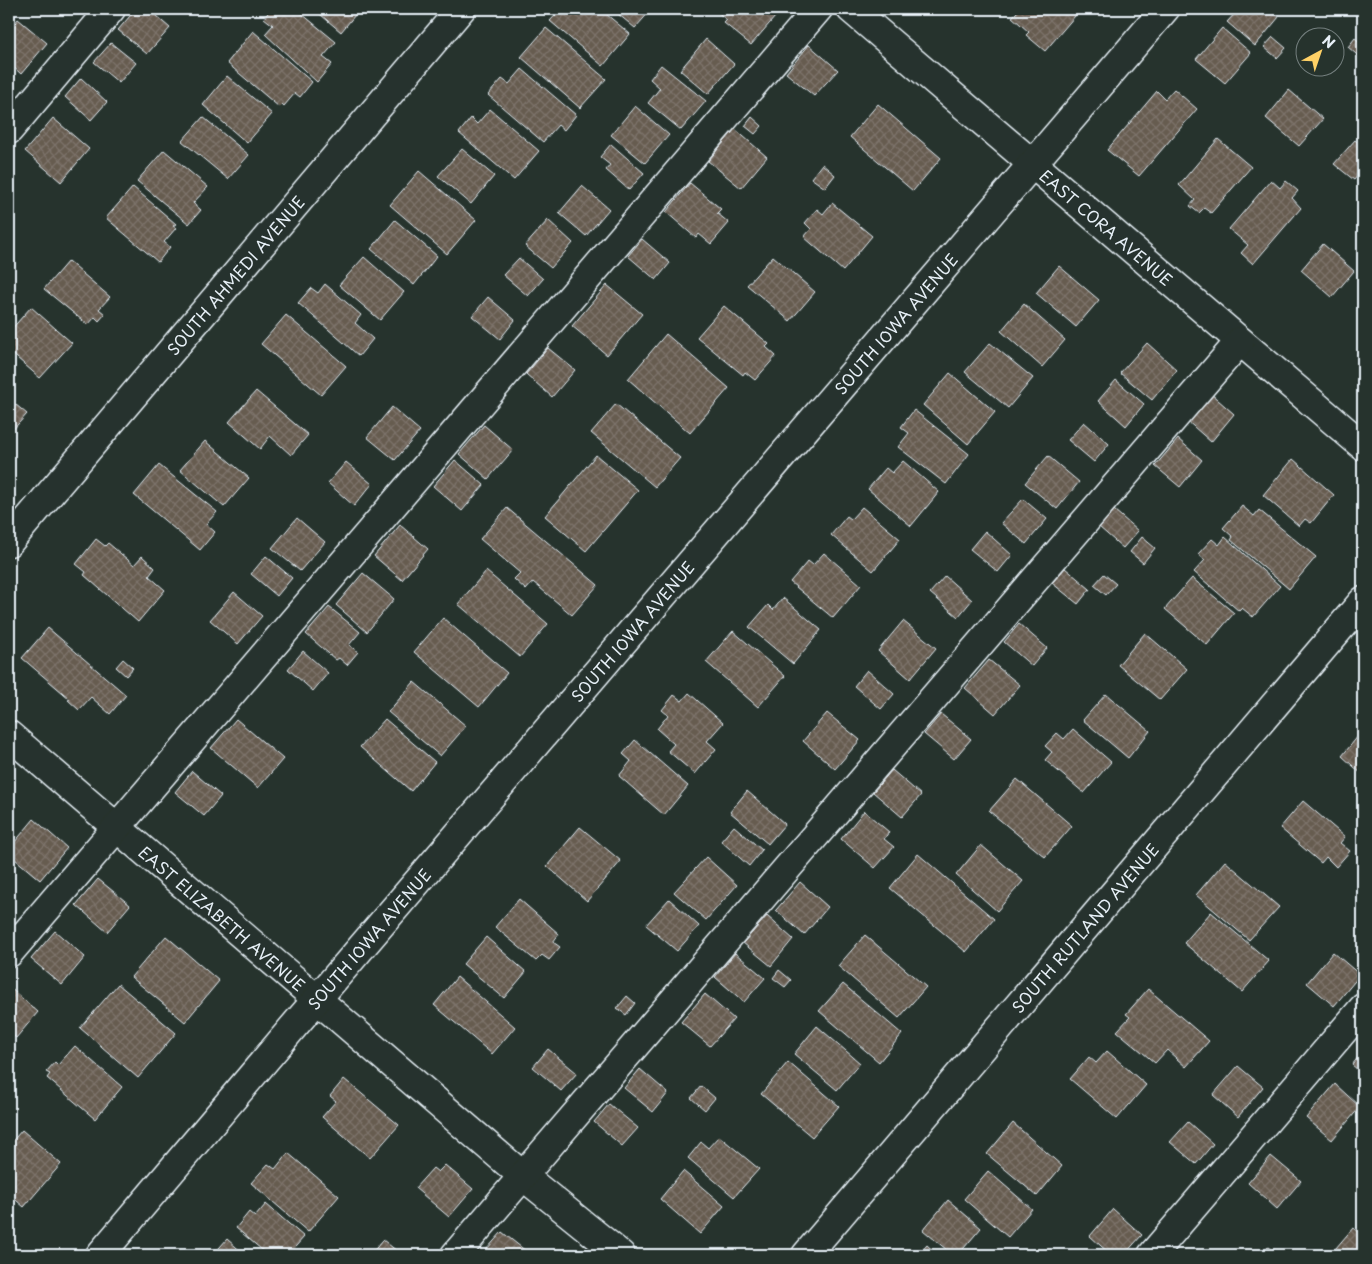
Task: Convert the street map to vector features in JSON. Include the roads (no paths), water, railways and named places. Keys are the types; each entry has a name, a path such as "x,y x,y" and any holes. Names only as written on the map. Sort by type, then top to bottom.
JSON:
{"street":[{"path":"9,130 112,9"},
{"name":"SOUTH AHMEDI AVENUE","path":"9,542 461,9"},
{"path":"9,953 818,9"},
{"name":"EAST CORA AVENUE","path":"851,9 1363,446"},
{"name":"SOUTH IOWA AVENUE","path":"100,1255 1165,9"},
{"path":"455,1255 1240,341"},
{"name":"SOUTH RUTLAND AVENUE","path":"806,1255 1363,601"},
{"name":"EAST ELIZABETH AVENUE","path":"9,735 523,1176 621,1255"},
{"path":"1152,1255 1363,1008"}]}
